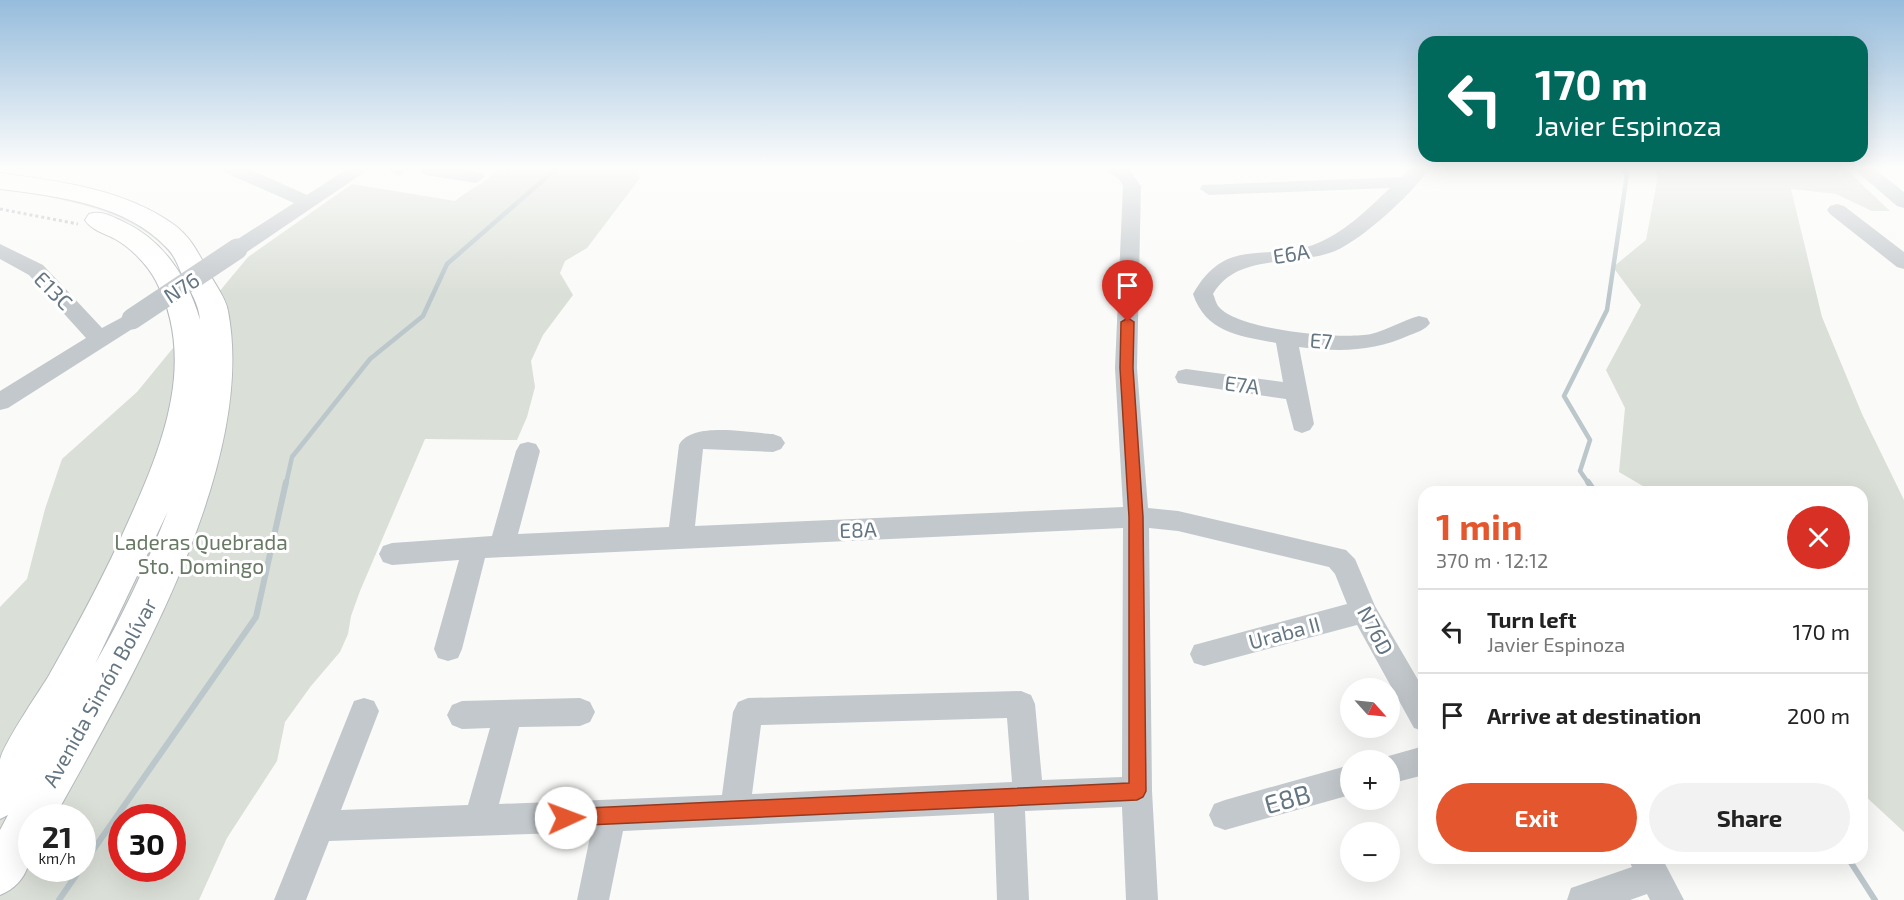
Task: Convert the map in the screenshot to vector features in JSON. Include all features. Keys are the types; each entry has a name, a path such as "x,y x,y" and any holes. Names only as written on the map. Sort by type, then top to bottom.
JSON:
{"highway":[{"name":"Avenida Simón Bolívar","path":"0,798 88,644 123,574 159,494 185,418 189,344 180,299 161,263 149,249 108,223 74,211"},
{"name":"Avenida Simón Bolívar","path":"0,873 121,655 176,544 198,480 214,413 219,338 205,286 182,247 169,235 128,211"}],"street":[{"name":"N76","path":"0,402 132,319 294,211"},
{"path":"1131,211 1126,368 1136,517 1137,791 1142,900"},
{"name":"E6A","path":"1223,320 1209,311 1203,294 1209,279 1222,268 1252,259 1315,251 1335,243 1378,211"},
{"path":"1838,211 1904,262"},
{"name":"E13C","path":"0,250 36,270 100,339"},
{"name":"E7","path":"1223,320 1243,330 1286,337 1364,342 1419,323"},
{"path":"1286,337 1302,424"},
{"name":"E7A","path":"1186,377 1297,392"},
{"path":"681,536 691,445 700,439 773,443"},
{"path":"448,649 528,451"},
{"name":"E8A","path":"393,554 681,536 1136,517 1174,520 1321,552"},
{"name":"N76D","path":"1321,552 1337,558 1346,567 1364,611 1418,707"},
{"name":"Uraba II","path":"1204,654 1364,611"},
{"path":"735,810 748,712 1021,704 1013,900"},
{"path":"290,900 364,711"},
{"path":"462,714 580,712"},
{"path":"479,820 508,715"},
{"path":"1400,767 1418,762"},
{"name":"E8B","path":"1225,815 1340,783"},
{"path":"318,826 610,816 1137,791"},
{"path":"594,900 610,816"},
{"path":"1583,900 1655,878"}],"path":[{"path":"12,211 61,219 88,227"}],"green space":[{"name":"Laderas Quebrada Sto. Domingo","path":"102,211 119,211 168,238 209,304 248,257 314,211 615,211 587,248 565,261 560,273 573,295 543,335 531,361 535,387 527,417 517,440 425,439 360,591 351,616 348,634 340,652 285,722 277,761 227,838 199,900 0,900 0,607 27,579 45,509 62,459 137,392 200,315 189,282 172,255 150,235"},
{"path":"1651,211 1796,211 1822,317 1862,414 1904,500 1904,832 1868,799 1868,486 1643,486 1619,472 1625,408 1606,370 1641,305 1613,267 1646,240"}],"waterway":[{"path":"286,484 292,457 370,359 423,316 447,264 508,211"},
{"path":"1589,484 1580,471 1590,440 1564,396 1607,310 1622,211"},
{"path":"96,846 256,617 286,482"},
{"path":"1588,482 1591,486"},
{"path":"1852,864 1875,900"},
{"path":"59,900 71,882"}],"route":[{"path":"566,818 1137,791 1136,517 1126,368 1128,322"}]}
